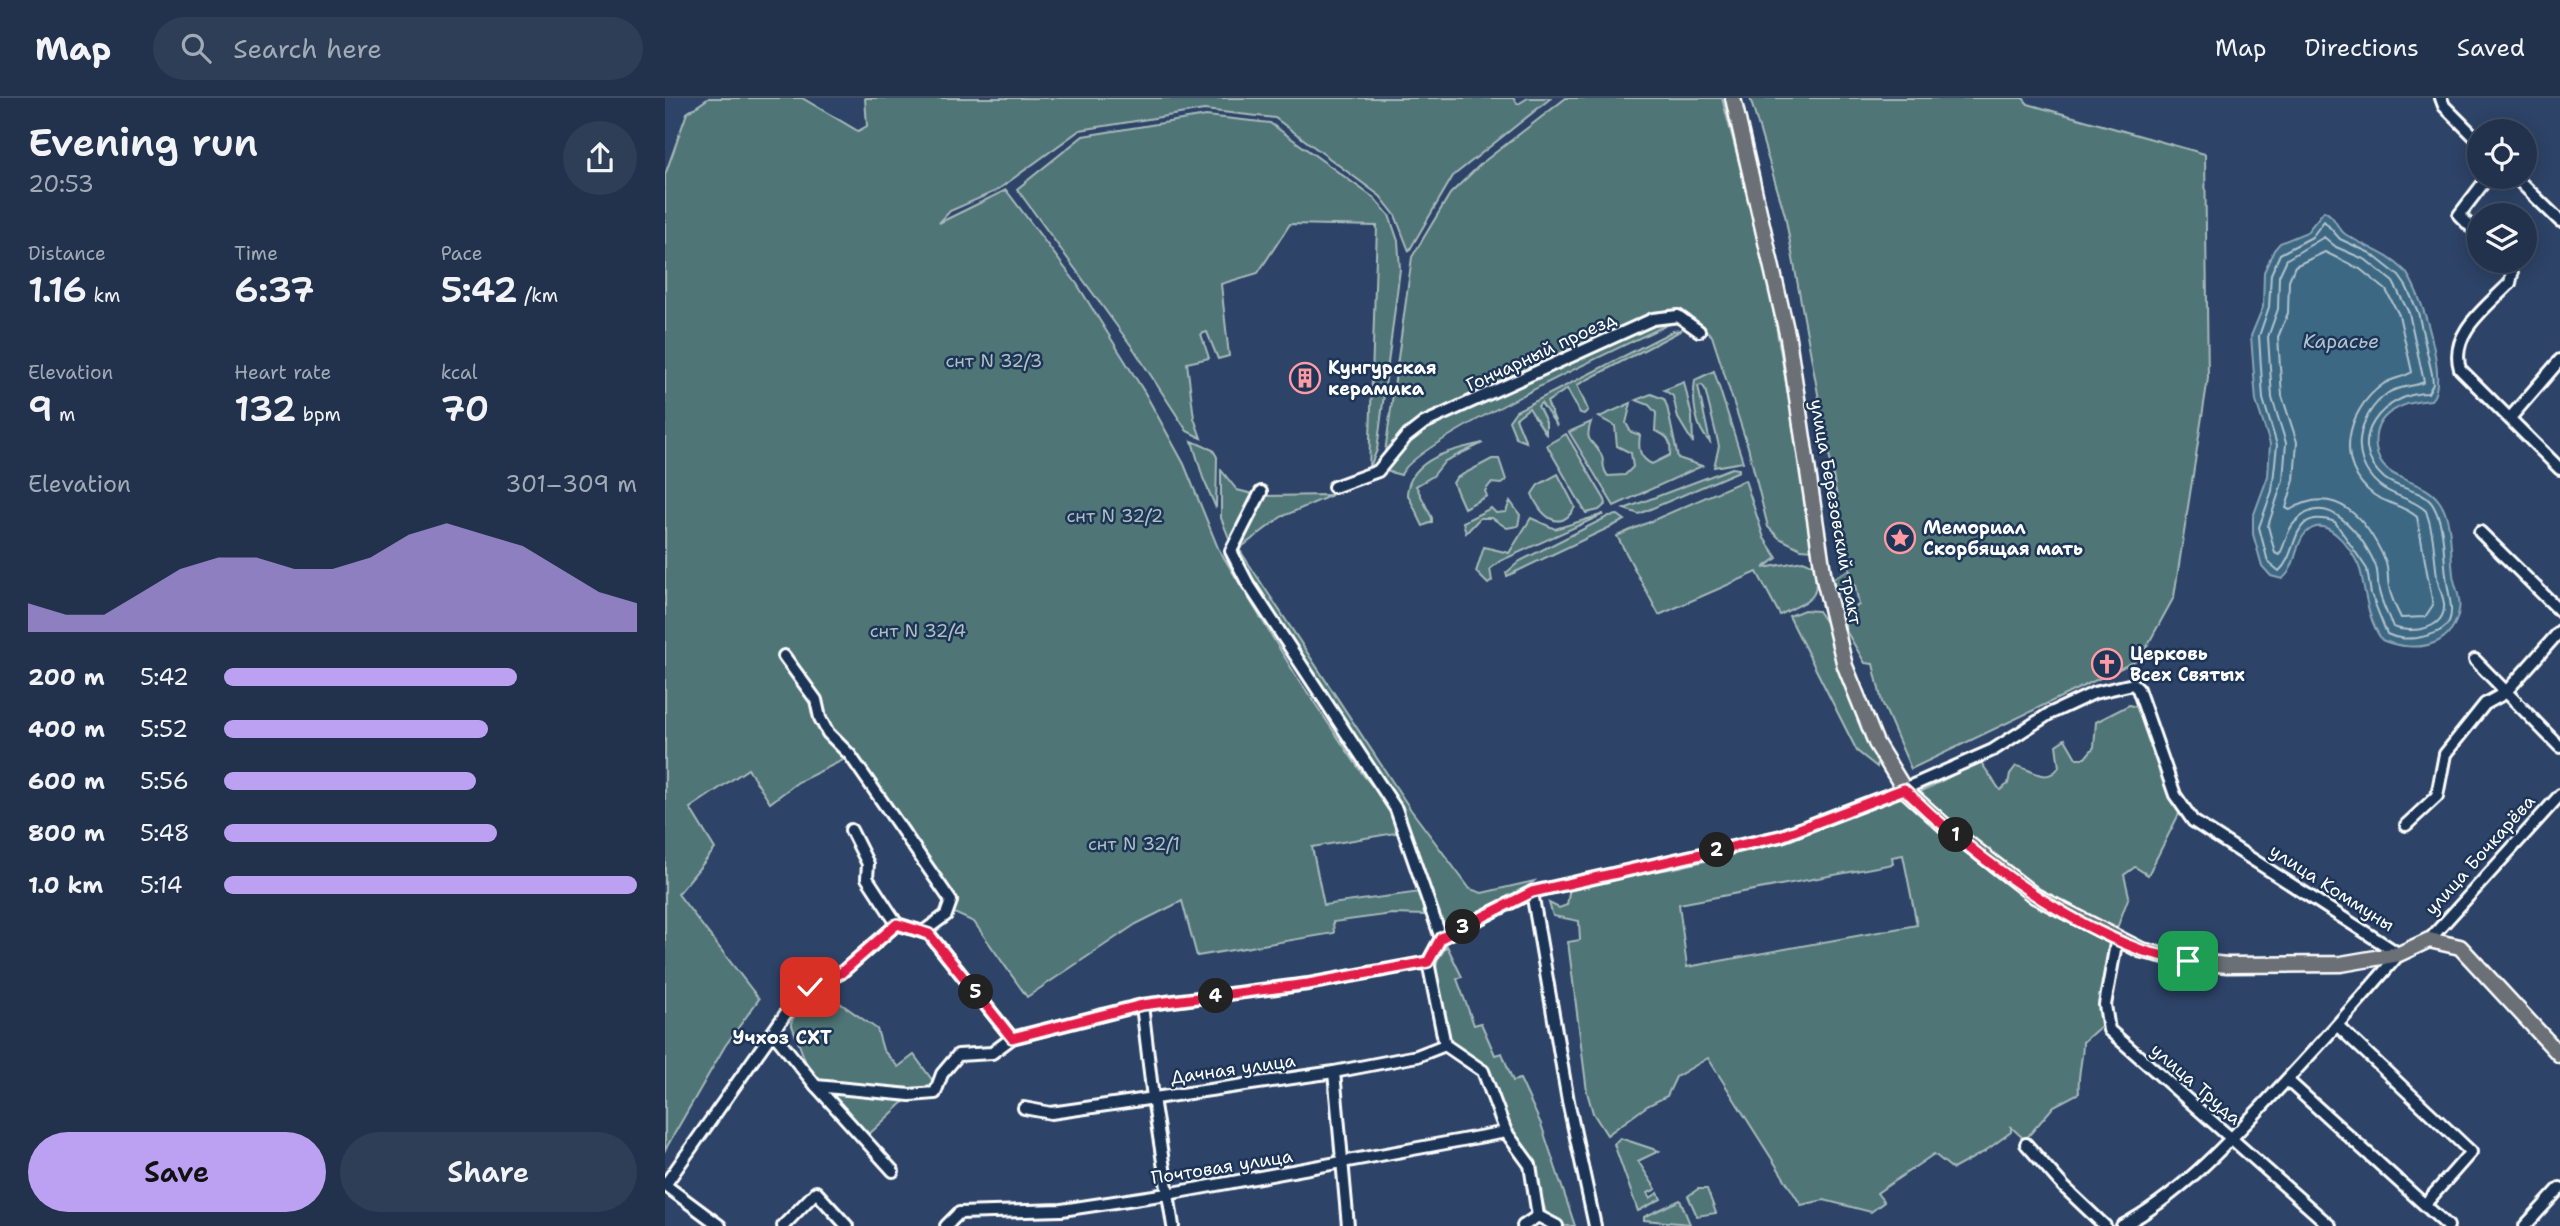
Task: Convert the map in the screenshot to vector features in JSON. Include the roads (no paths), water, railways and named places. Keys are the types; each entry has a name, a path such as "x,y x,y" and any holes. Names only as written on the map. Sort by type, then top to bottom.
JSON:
{"main road":[{"name":"улица Березовский тракт","path":"1733,98 1788,338 1824,579 1845,667 1875,743 1904,789 1944,825 2035,896 2117,937"},
{"name":"улица Коммуны","path":"2117,937 2141,950 2188,961 2227,965 2341,964 2399,954"},
{"name":"улица Бочкарёва","path":"2399,954 2429,940"},
{"path":"2429,940 2460,947 2560,1055"}],"street":[{"path":"2441,98 2444,106 2467,129"},
{"path":"2468,203 2479,189"},
{"path":"2527,189 2560,221"},
{"path":"2467,205 2459,215 2467,223"},
{"path":"2511,273 2509,283 2461,336 2456,355 2460,369 2560,469"},
{"name":"Гончарный проезд","path":"1333,487 1378,471 1406,437 1424,423 1653,319 1678,316 1699,331"},
{"path":"2510,418 2560,360"},
{"path":"1261,492 1231,551 1247,582 1396,809 1441,938"},
{"path":"2480,532 2560,611"},
{"path":"2406,825 2437,796 2445,754 2484,704 2505,693 2560,631"},
{"path":"784,656 816,700 820,718 828,733 850,755 951,901 946,915 923,932"},
{"path":"2475,660 2560,747"},
{"name":"улица Коммуны","path":"1904,789 1993,750 2049,714 2094,693 2133,684 2138,690 2175,795 2193,821 2399,954"},
{"path":"1538,1216 1530,1165 1506,1132 1483,1071 1445,1045 1428,962 1441,938 1532,892 1781,836 1904,789"},
{"name":"улица Бочкарёва","path":"2429,940 2560,795"},
{"path":"851,830 868,864 867,878 897,924 929,934 1012,1038"},
{"path":"1532,892 1568,1101 1595,1226"},
{"path":"720,1226 665,1185 774,1034 801,992 841,973 897,924"},
{"name":"улица Труда","path":"2117,937 2105,1005 2109,1030 2330,1226"},
{"name":"улица Бочкарёва","path":"2122,1226 2161,1201 2232,1138 2338,1026 2399,954"},
{"path":"816,1086 910,1095 935,1093 942,1074 958,1055 992,1053 1012,1038 1142,1005 1308,984 1428,962"},
{"path":"1142,1005 1173,1226"},
{"path":"2338,1026 2471,1153 2426,1203"},
{"path":"774,1034 816,1086 893,1171"},
{"name":"Дачная улица","path":"1024,1108 1051,1113 1334,1072 1417,1056 1445,1045"},
{"path":"1334,1072 1348,1226"},
{"path":"2287,1080 2426,1203 2448,1226"},
{"name":"Почтовая улица","path":"946,1226 959,1213 1062,1210 1343,1164 1506,1132"},
{"path":"2025,1144 2064,1187 2105,1226"},
{"path":"2525,1226 2560,1188"},
{"path":"783,1226 816,1192 847,1226"},
{"path":"1523,1226 1538,1216"},
{"path":"1538,1216 1557,1226"}],"water":[{"name":"Карасье","path":"2324,211 2345,234 2404,270 2418,296 2431,336 2437,375 2436,391 2431,400 2410,403 2391,412 2379,426 2376,436 2379,460 2385,468 2431,493 2439,501 2447,517 2459,610 2448,634 2428,645 2408,646 2382,640 2371,616 2359,566 2349,548 2335,533 2319,527 2305,533 2291,567 2282,579 2271,576 2262,566 2253,534 2253,517 2268,476 2270,444 2256,401 2251,336 2263,307 2264,272 2280,243 2307,232"}],"place":[{"name":"Кунгурская керамика","path":"1305,378"},
{"name":"Мемориал Скорбящая мать","path":"1900,538"},
{"name":"Церковь Всех Святых","path":"2107,664"}],"district":[{"name":"Учхоз СХТ","path":"782,1037"}],"park label":[{"name":"снт N 32/3","path":"994,361"},
{"name":"снт N 32/2","path":"1115,516"},
{"name":"снт N 32/4","path":"918,631"},
{"name":"снт N 32/1","path":"1134,844"}]}
